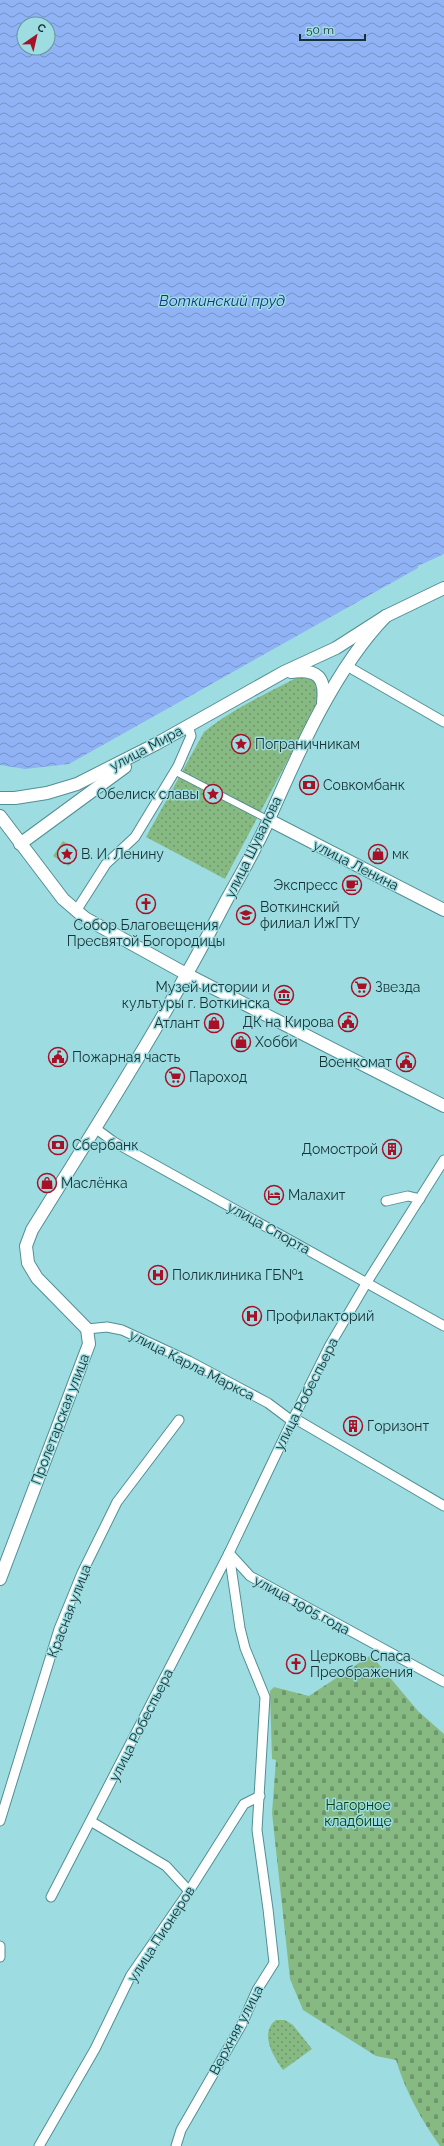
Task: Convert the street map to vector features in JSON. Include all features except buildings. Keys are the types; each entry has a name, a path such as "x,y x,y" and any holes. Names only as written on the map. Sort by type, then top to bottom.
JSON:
{"main road":[{"name":"улица Мира","path":"0,798 15,798 62,790 77,784 156,744 284,672 336,648 386,616 444,588"},
{"name":"улица Мира","path":"323,708 347,666 371,631 386,616"},
{"name":"улица Мира","path":"284,672 301,670 318,675 323,681 325,689 323,708"},
{"name":"улица Шувалова","path":"95,1128 188,975 269,820 288,775 323,708"},
{"path":"20,844 156,744"},
{"path":"0,816 63,899 76,911 101,928 188,975 444,1106"},
{"name":"улица Ленина","path":"269,820 444,910"},
{"path":"87,1329 37,1278 28,1263 26,1246 32,1230 95,1128"},
{"name":"Пролетарская улица","path":"0,1579 88,1347 87,1329"}],"street":[{"path":"347,666 444,722"},
{"path":"76,911 106,864 135,838 178,766 191,736 188,725"},
{"path":"178,773 269,820"},
{"name":"улица Спорта","path":"95,1128 114,1142 444,1326"},
{"name":"улица Робеспьера","path":"51,1897 92,1822 229,1553 330,1345 367,1282 444,1160"},
{"path":"386,1201 408,1196 420,1199"},
{"name":"улица Карла Маркса","path":"87,1329 107,1327 122,1330 196,1364 268,1403 444,1506"},
{"name":"Красная улица","path":"0,1821 59,1629 82,1573 117,1502 179,1420"},
{"path":"229,1553 240,1628 245,1648 265,1697 260,1796"},
{"name":"улица 1905 года","path":"229,1553 250,1576 444,1682"},
{"name":"улица Пионеров","path":"39,2146 95,2049 131,1975 189,1891 244,1804 260,1796"},
{"name":"Верхняя улица","path":"176,2146 181,2130 242,2024 257,1990 274,1963 257,1830 260,1796"},
{"path":"92,1822 166,1866 189,1891"},
{"path":"0,1946 0,1957"}],"green space":[{"path":"298,677 319,681 320,699 225,879 146,837 204,732 226,716"},
{"path":"63,841 78,850 69,866 53,856"},
{"name":"Нагорное кладбище","path":"371,1655 418,1711 444,1734 444,2146 440,2146 426,2126 409,2094 396,2060 376,2056 303,2010 290,1979 272,1813 276,1760 272,1759 270,1691 274,1687 309,1696"},
{"path":"276,2020 285,2020 293,2025 312,2049 283,2070 275,2058 269,2045 268,2038 271,2025"}],"water":[{"name":"Воткинский пруд","path":"0,0 444,0 444,554 418,566 418,568 69,764 25,769 0,765"}],"place":[{"name":"Пограничникам","path":"241,744"},
{"name":"Совкомбанк","path":"309,785"},
{"name":"Обелиск славы","path":"213,794"},
{"name":"В. И. Ленину","path":"67,854"},
{"name":"мк","path":"378,854"},
{"name":"Экспресс","path":"352,885"},
{"name":"Собор Благовещения Пресвятой Богородицы","path":"146,904"},
{"name":"Воткинский филиал ИжГТУ","path":"246,915"},
{"name":"Звезда","path":"361,987"},
{"name":"Музей истории и культуры г. Воткинска","path":"284,995"},
{"name":"ДК на Кирова","path":"348,1022"},
{"name":"Атлант","path":"214,1023"},
{"name":"Хобби","path":"241,1042"},
{"name":"Пожарная часть","path":"58,1057"},
{"name":"Военкомат","path":"406,1062"},
{"name":"Пароход","path":"175,1077"},
{"name":"Сбербанк","path":"58,1145"},
{"name":"Домострой","path":"392,1149"},
{"name":"Маслёнка","path":"47,1183"},
{"name":"Малахит","path":"274,1195"},
{"name":"Поликлиника ГБ№1","path":"158,1275"},
{"name":"Профилакторий","path":"252,1316"},
{"name":"Горизонт","path":"353,1426"},
{"name":"Церковь Спаса Преображения","path":"296,1664"}]}
